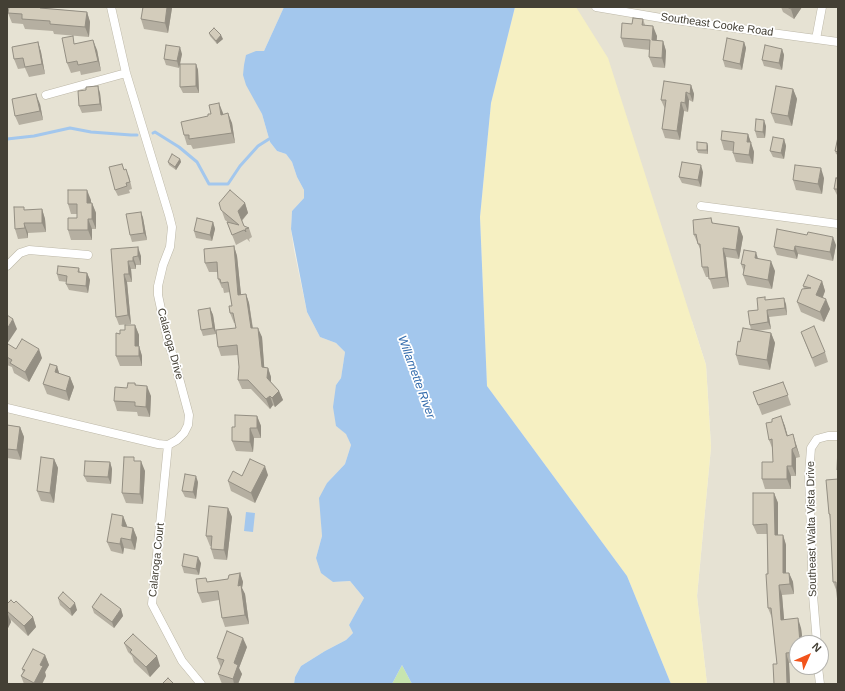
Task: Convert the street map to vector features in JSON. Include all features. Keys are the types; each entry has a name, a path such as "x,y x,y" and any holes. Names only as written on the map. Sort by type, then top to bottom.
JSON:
{"street":[{"name":"Calaroga Drive","path":"111,7 126,73 172,227 170,247 163,264 158,286 158,295 163,323 189,415 188,425 184,433 177,440 168,445"},
{"name":"Southeast Cooke Road","path":"596,7 662,18 838,42"},
{"path":"816,39 822,7"},
{"path":"46,95 126,73"},
{"path":"701,206 838,224"},
{"path":"7,266 20,253 29,250 88,254"},
{"path":"7,408 158,444 168,445"},
{"name":"Southeast Walta Vista Drive","path":"816,635 813,595 810,482 811,448 817,439 828,436 838,436"},
{"name":"Calaroga Court","path":"168,445 152,604 160,622 182,661 202,684"}],"shaded area":[{"path":"7,7 284,7 264,51 256,51 255,99 262,114 270,142 277,151 286,154 292,162 297,177 304,190 304,198 292,211 291,229 294,250 307,312 320,337 336,343 345,352 341,378 336,385 336,426 346,433 351,445 345,464 327,483 321,518 322,536 316,558 333,582 350,581 364,598 349,625 353,633 346,640 301,666 295,677 294,684 7,684"},
{"path":"522,7 838,7 838,684 707,684 697,596 711,447 706,365 692,321 612,306"}],"green space":[{"path":"402,665 412,684 392,684"}],"sand":[{"path":"515,7 576,7 608,58 706,365 711,447 697,596 707,684 671,684 627,576 487,386 480,217 491,103"}],"water":[{"name":"Willamette River","path":"284,7 515,7 491,103 480,217 487,386 627,576 671,684 412,684 402,665 392,684 294,684 295,677 301,666 346,640 353,633 349,625 364,598 350,581 333,582 321,573 316,558 322,536 319,498 327,483 345,464 351,445 346,434 336,426 333,407 336,385 341,378 345,352 336,343 320,337 307,312 291,229 292,211 304,198 304,190 297,177 292,162 286,154 277,151 270,142 262,114 246,85 243,75 246,55 256,51 264,51"},
{"path":"246,512 255,513 253,532 244,531"}],"building":[{"path":"9,7 40,7 87,12 85,27 50,24 50,21 22,19 22,14 8,13"},
{"path":"143,7 167,7 165,23 141,19"},
{"path":"633,18 643,19 642,25 653,26 652,40 663,41 662,58 649,57 650,40 621,38 622,23 632,24"},
{"path":"214,28 221,35 216,41 209,33"},
{"path":"73,36 74,44 93,40 98,61 78,65 77,61 67,63 62,38"},
{"path":"727,38 744,42 740,64 723,60"},
{"path":"38,42 42,64 25,67 23,58 14,59 12,47"},
{"path":"166,45 180,47 177,61 164,59"},
{"path":"765,45 782,49 779,63 762,60"},
{"path":"180,64 196,64 196,86 180,87"},
{"path":"664,81 691,85 690,94 686,92 685,103 681,102 677,131 662,129 666,100 661,100"},
{"path":"98,86 100,104 79,106 78,91 86,90 86,87"},
{"path":"776,86 793,89 788,116 771,113"},
{"path":"36,94 40,111 15,116 12,99"},
{"path":"219,103 221,115 228,113 232,133 189,139 189,135 184,135 181,122 208,116 208,114 211,114 209,105"},
{"path":"756,119 764,120 763,132 755,131"},
{"path":"722,131 748,134 747,142 751,142 749,155 733,153 734,142 721,140"},
{"path":"773,137 784,139 781,153 770,151"},
{"path":"838,137 838,152 835,151"},
{"path":"697,142 707,143 707,150 697,150"},
{"path":"172,154 180,159 175,167 168,162"},
{"path":"682,162 701,165 698,180 679,177"},
{"path":"122,164 124,170 126,169 130,182 126,183 127,186 115,190 109,167"},
{"path":"795,165 821,168 818,184 793,180"},
{"path":"836,178 838,178 838,189 834,189"},
{"path":"68,190 87,190 87,203 92,203 92,219 88,219 88,230 68,230 68,218 77,218 77,204 68,204"},
{"path":"230,190 245,203 238,211 244,226 249,228 245,229 246,232 244,230 232,235 227,222 239,225 221,210 219,203"},
{"path":"14,207 24,207 24,210 42,209 42,223 24,223 25,228 15,229"},
{"path":"141,212 144,233 130,235 126,214"},
{"path":"197,218 213,222 210,235 194,231"},
{"path":"711,218 712,223 739,227 736,250 723,248 726,277 709,279 708,267 702,267 700,244 698,244 696,234 694,235 693,220"},
{"path":"777,229 807,235 808,232 833,237 830,252 795,246 794,251 774,247"},
{"path":"234,246 238,295 246,294 251,328 258,328 262,367 268,368 267,378 279,391 272,398 270,396 266,399 248,380 238,380 239,367 237,345 218,347 216,330 236,328 233,313 230,313 229,306 232,306 228,282 221,283 220,279 218,279 217,262 205,263 204,249"},
{"path":"138,247 138,256 133,257 133,261 128,261 129,274 124,274 128,315 116,317 111,249"},
{"path":"744,250 756,252 755,258 771,261 768,280 743,275 745,265 741,264"},
{"path":"58,266 79,268 78,272 87,273 86,286 66,284 67,276 57,274"},
{"path":"808,275 822,281 816,295 826,299 820,312 797,302 802,289 811,288 803,286"},
{"path":"765,297 765,300 784,298 785,308 767,310 768,322 750,325 748,311 758,310 757,298"},
{"path":"210,308 213,328 201,330 198,310"},
{"path":"7,315 13,319 7,329"},
{"path":"125,325 135,325 135,346 139,346 139,356 116,356 116,333 120,334 120,330 125,330"},
{"path":"814,326 825,352 812,358 801,332"},
{"path":"743,328 771,333 767,360 736,355 738,341 740,342"},
{"path":"22,339 39,349 25,372 10,363 12,360 7,357 8,344 16,349"},
{"path":"50,364 57,366 55,372 70,377 66,391 43,384"},
{"path":"783,382 788,395 758,405 753,392"},
{"path":"128,383 147,386 146,407 135,406 135,402 114,401 115,387 127,388"},
{"path":"235,415 257,416 257,428 250,428 250,442 232,441 232,427 235,427"},
{"path":"781,416 787,436 793,434 796,447 792,449 792,466 787,466 787,479 762,479 762,462 773,462 772,439 769,440 766,423 772,422 772,419"},
{"path":"7,425 20,427 17,450 7,449"},
{"path":"838,446 838,470 837,470"},
{"path":"41,457 54,459 50,493 37,491"},
{"path":"124,457 134,457 134,461 141,461 140,494 122,493"},
{"path":"250,459 265,466 251,493 228,481 233,471 242,476"},
{"path":"85,461 110,462 108,477 84,476"},
{"path":"185,474 196,476 193,492 182,491"},
{"path":"838,479 838,604 836,582 833,582 830,514 826,480"},
{"path":"753,493 774,493 775,535 783,535 783,573 789,573 790,584 779,585 781,620 798,618 799,635 789,635 789,653 786,653 787,684 774,684 773,664 777,664 771,608 768,608 766,574 768,574 767,524 753,525"},
{"path":"209,506 228,508 224,550 211,549 212,536 206,536"},
{"path":"112,514 123,516 122,526 133,528 131,540 121,538 120,544 107,542"},
{"path":"184,554 198,557 196,569 182,566"},
{"path":"240,573 238,586 241,585 245,615 222,618 218,591 198,593 196,579 206,578 207,582 228,579 229,575"},
{"path":"63,592 75,603 70,609 58,598"},
{"path":"101,594 121,609 112,622 92,607"},
{"path":"11,600 14,603 16,601 33,617 24,626 7,611 7,604"},
{"path":"227,631 243,638 234,663 238,665 233,679 218,674 224,660 217,658"},
{"path":"133,634 157,656 146,667 130,652 132,650 124,643"},
{"path":"33,649 45,655 40,665 43,666 34,683 21,676 25,670 22,669"},
{"path":"168,678 174,684 162,684"}],"waterway":[{"path":"7,139 34,136 70,128 91,132 137,135"},
{"path":"153,133 155,132 179,147 197,162 209,184 228,184 240,166 258,146 269,139"}]}
